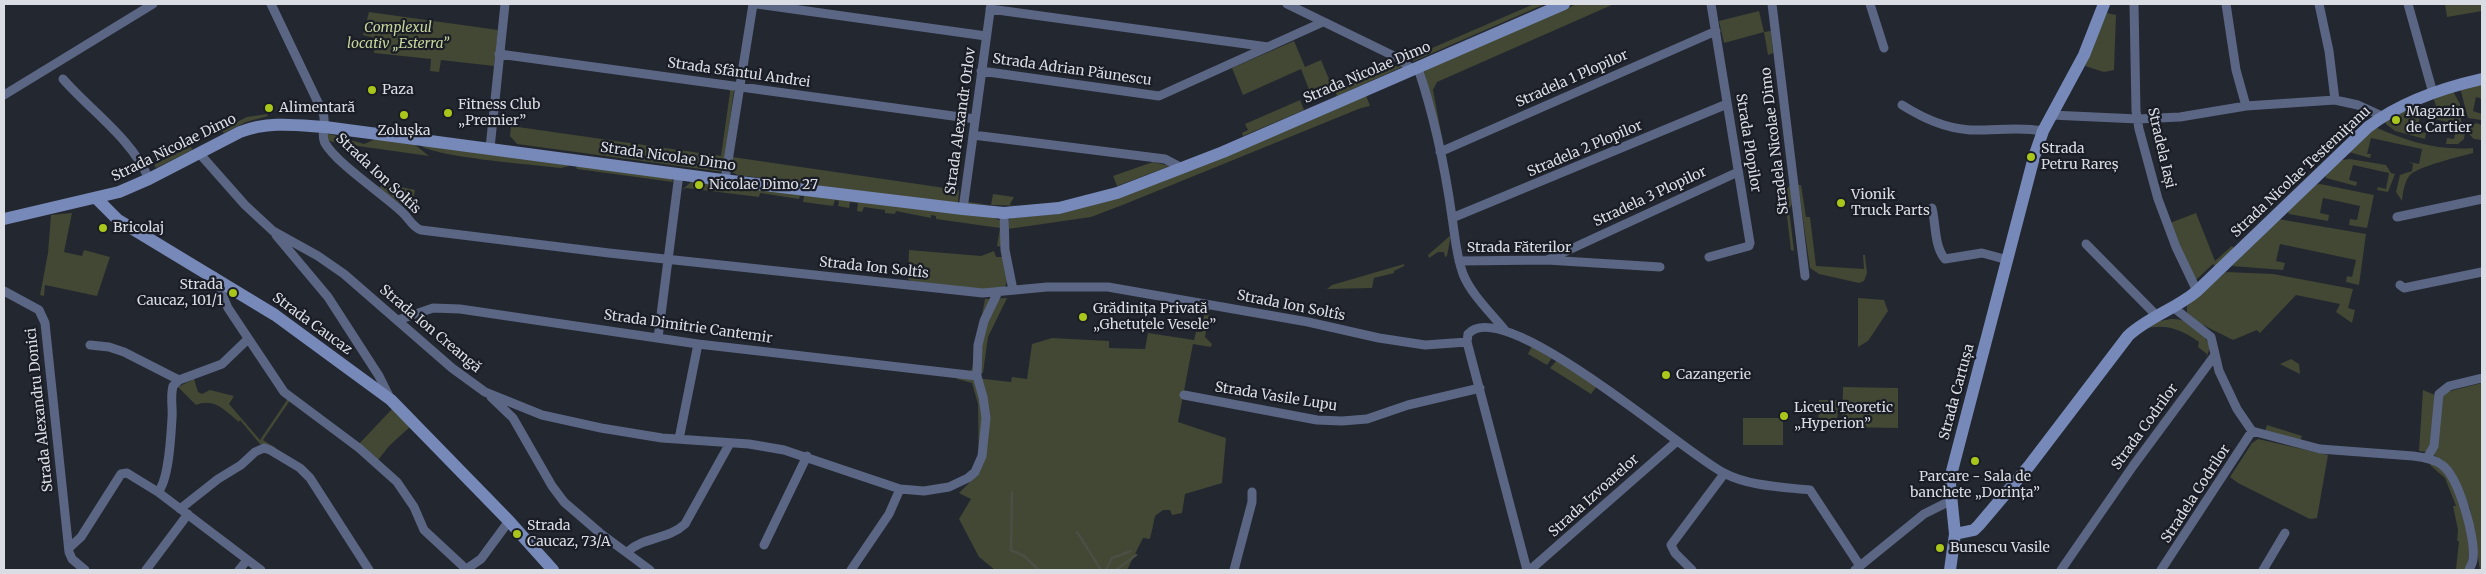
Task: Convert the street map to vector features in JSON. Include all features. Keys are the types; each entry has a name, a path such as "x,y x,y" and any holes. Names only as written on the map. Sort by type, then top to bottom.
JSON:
{"street":[{"path":"4,95 153,4"},
{"path":"272,4 308,77 326,120 325,127"},
{"path":"490,148 505,4"},
{"path":"725,180 739,87 755,4"},
{"name":"Strada Alexandr Orlov","path":"755,4 986,36"},
{"path":"1286,4 1398,58 1415,69 1428,100 1440,152 1459,261"},
{"name":"Strada Nicolae Dimo","path":"96,198 149,179 240,132 266,124 325,127 725,180 963,209 1004,213 1081,204 1182,168 1564,4"},
{"name":"Strada Plopilor","path":"1709,257 1749,246 1750,243 1711,4"},
{"name":"Stradela Nicolae Dimo","path":"1772,4 1805,276"},
{"path":"1870,4 1884,48"},
{"name":"Strada Cartușa","path":"1950,570 1955,534 1952,500 1953,468 2042,131 2084,55 2104,4"},
{"name":"Stradela Iași","path":"2134,4 2138,119 2158,199 2176,247 2197,291"},
{"path":"2226,4 2233,52 2246,106"},
{"path":"2319,4 2329,51 2335,100"},
{"path":"2408,4 2433,93"},
{"path":"991,6 1268,47"},
{"name":"Strada Alexandr Orlov","path":"963,209 991,6"},
{"name":"Strada Adrian Păunescu","path":"981,71 1159,96 1323,22"},
{"name":"Stradela 1 Plopilor","path":"1440,152 1716,31"},
{"name":"Strada Sfântul Andrei","path":"499,54 976,120"},
{"name":"Strada Nicolae Dimo","path":"63,79 82,101 131,148 149,179"},
{"name":"Strada Nicolae Testemițanu","path":"1955,534 1974,530 1979,525 2029,466 2128,336 2143,323 2174,308 2197,291 2340,152 2382,116 2433,93 2482,79"},
{"path":"2051,115 2138,119 2180,117 2246,106 2335,100 2358,105 2382,116"},
{"name":"Stradela 2 Plopilor","path":"1452,218 1511,196 1727,104"},
{"path":"1902,105 1925,119 1953,128 1969,130 2022,128 2042,131"},
{"name":"Strada Ion Soltîs","path":"325,127 323,136 329,149 402,212 418,229 668,259 997,294 1013,290 1108,287 1308,322 1387,340 1425,344 1467,340"},
{"path":"973,134 1165,160 1182,168"},
{"name":"Strada Ion Creangă","path":"199,153 245,205 273,231 318,256 337,270 398,320 452,368 485,392 542,415 601,428 679,439 769,447 807,456 900,489 924,491 949,487 968,478 975,472 982,456 986,418 984,397 977,376"},
{"name":"Stradela 3 Plopilor","path":"1547,260 1738,172"},
{"path":"658,338 680,174"},
{"path":"4,219 96,198"},
{"name":"Strada Caucaz","path":"96,198 118,220 275,314 391,400 509,521 553,570"},
{"path":"2398,217 2482,199"},
{"path":"1932,208 1937,241 1940,252 1945,259 1982,253 2008,260"},
{"path":"1004,213 1005,250 1013,290"},
{"path":"273,231 328,297 379,376 391,400"},
{"path":"2086,244 2157,316"},
{"name":"Strada Făterilor","path":"1504,329 1467,282 1459,261 1547,260 1660,267"},
{"path":"2400,285 2404,288 2436,283 2482,272"},
{"path":"214,276 224,301 284,392 359,448 397,482 414,507 424,530 465,570 481,559 509,521"},
{"name":"Strada Alexandru Donici","path":"4,291 39,310 45,323 69,548 72,559 85,570"},
{"path":"977,376 980,335 997,294"},
{"name":"Strada Dimitrie Cantemir","path":"398,320 433,308 445,308 698,344 977,376"},
{"path":"2174,308 2210,337 2219,371 2237,409 2252,431 2320,449 2427,458 2442,465 2449,472 2463,505 2473,550 2473,560 2469,570"},
{"name":"Strada Făterilor","path":"1467,340 1470,332 1479,328 1495,327 1504,329 1584,374 1676,442 1724,474 1739,479 1810,490 1858,568"},
{"path":"158,492 162,486 166,471 173,417 172,390 179,380 214,368 230,358 248,339"},
{"path":"1467,340 1528,570"},
{"path":"679,439 698,344"},
{"path":"90,345 109,347 124,352 179,380"},
{"name":"Strada Codrilor","path":"2061,570 2133,466 2215,355"},
{"path":"2427,458 2434,446 2439,394 2449,386 2482,378"},
{"name":"Strada Vasile Lupu","path":"1184,396 1317,420 1342,421 1366,419 1408,405 1480,388"},
{"path":"485,392 513,418 552,486 564,502 600,533 650,570"},
{"name":"Stradela Codrilor","path":"2161,570 2252,431"},
{"name":"Strada Izvoarelor","path":"1528,570 1676,442"},
{"path":"627,552 639,542 675,532 685,524 730,443"},
{"path":"146,570 184,511 218,479 241,465 255,452 264,448 285,458 310,478 369,570"},
{"path":"764,545 807,456"},
{"path":"69,548 81,537 120,474 127,473 158,492 261,570"},
{"path":"1692,570 1672,550 1671,545 1724,474"},
{"path":"851,570 889,514 900,489"},
{"path":"1234,570 1252,502 1252,492"},
{"path":"1858,568 1924,514 1952,500"},
{"path":"2263,570 2285,533"},
{"path":"239,570 248,560"}],"green space":[{"path":"1534,4 1545,4 1414,61 1409,58"},
{"path":"1577,4 1614,4 1437,82 1433,90 1443,143 1424,71"},
{"path":"2445,4 2482,4 2482,11 2447,17"},
{"path":"1759,11 1764,32 1724,43 1719,21"},
{"name":"Complexul locativ „Esterra”","path":"369,12 498,30 494,66 441,60 439,72 430,71 431,59 374,53 375,38 363,35"},
{"path":"2107,13 2116,15 2114,70 2104,72 2085,66"},
{"path":"1771,31 1773,53 1768,55 1764,32"},
{"path":"1294,41 1305,67 1321,60 1331,84 1310,92 1301,69 1243,95 1232,68"},
{"path":"1398,63 1404,66 1337,96 1335,91"},
{"path":"2482,84 2482,99 2476,97 2473,111 2482,114 2481,120 2468,118 2460,88"},
{"path":"729,89 734,90 723,172 517,144 510,136 511,126 721,156"},
{"path":"2453,91 2460,104 2461,121 2466,125 2464,139 2458,144 2446,144 2447,138 2454,139 2457,124 2420,116 2417,131 2426,133 2425,139 2395,131 2386,124 2385,121 2411,108 2414,114 2436,105 2433,98"},
{"path":"1366,95 1370,106 1091,217 1008,229 1011,218 1058,214 1115,199"},
{"path":"1300,100 1304,110 1243,136 1242,133 1248,130 1245,124"},
{"path":"267,114 268,116 246,122 224,133 221,130 247,117"},
{"path":"2476,123 2482,125 2482,140 2474,139 2469,134 2470,127"},
{"path":"2375,127 2423,144 2460,149 2473,148 2473,153 2430,165 2410,175 2406,181 2402,201 2396,192 2400,175 2412,171 2413,164 2408,162 2419,164 2422,149 2371,138 2367,154 2371,154 2370,158 2349,152"},
{"path":"326,133 364,144 376,139 414,144 429,156 337,143 326,140"},
{"path":"420,145 567,164 569,166 561,168 464,157"},
{"path":"191,146 192,150 156,168 154,165 165,159 163,154 169,151 172,156"},
{"path":"732,157 959,190 958,204 738,175 732,172"},
{"path":"2350,159 2386,165 2391,173 2395,174 2388,192 2377,190 2378,187 2386,189 2389,173 2353,165 2349,180 2357,182 2356,186 2326,178 2325,174 2342,160"},
{"path":"1153,162 1170,166 1117,186 1113,176"},
{"path":"575,165 672,179 673,182 577,169"},
{"path":"692,181 994,218 1001,221 1003,247 997,246 1000,228 936,219 936,216 931,215 931,218 896,211 895,214 885,213 885,210 864,207 862,212 857,211 858,203 850,202 849,208 838,206 839,201 835,200 833,206 803,202 804,196 800,196 799,199 760,193 759,197 686,188 682,190"},
{"path":"382,183 415,190 411,212 380,188"},
{"path":"2320,184 2374,195 2367,228 2349,225 2350,219 2357,220 2360,206 2323,198 2320,213 2329,215 2328,221 2289,214 2287,210 2313,185"},
{"path":"1790,185 1792,204 1789,209 1794,251 1791,250 1786,208 1789,203 1787,189"},
{"path":"1798,185 1801,185 1806,217 1810,217 1816,266 1864,269 1863,255 1865,255 1867,273 1864,281 1859,283 1819,274 1810,268"},
{"path":"993,194 1014,197 1009,205 991,205"},
{"path":"968,202 989,205 968,204"},
{"path":"72,213 64,252 82,256 84,250 110,257 97,296 45,285 44,296 40,295 48,253 51,215"},
{"path":"2196,213 2215,261 2232,246 2235,249 2216,267 2213,264 2197,279 2191,277 2170,223"},
{"path":"2278,219 2366,234 2359,285 2346,282 2347,276 2352,277 2356,260 2280,244 2276,261 2285,263 2283,270 2232,266"},
{"path":"1451,235 1447,256 1445,257 1444,252 1438,252 1429,258 1428,255"},
{"path":"909,250 981,256 994,251 996,257 1002,257 1007,273 1006,284 1004,288 984,290 911,281 908,279"},
{"path":"1404,264 1394,273 1374,278 1372,288 1327,289 1332,285"},
{"path":"2226,272 2273,274 2353,289 2348,308 2355,310 2352,323 2336,312 2340,304 2296,295 2260,333 2257,330 2233,340 2193,320 2187,312 2187,306"},
{"path":"1007,298 988,337 983,373 969,372 972,369 985,299"},
{"path":"1858,298 1884,300 1888,311 1868,341 1858,347"},
{"path":"1205,307 1210,308 1205,337 1212,344 1211,347 1193,344 1178,422 1226,438 1222,483 1185,494 1182,513 1172,515 1170,510 1163,510 1155,516 1150,539 1143,538 1127,570 995,570 979,557 959,519 971,499 959,493 979,473 978,404 972,383 957,379 958,376 1011,382 1012,377 1027,379 1032,344 1052,338 1109,341 1109,348 1145,349 1148,333 1194,340 1196,332 1202,332"},
{"path":"2171,319 2190,323 2204,336 2210,347 2205,362 2207,354 2198,347 2199,342 2186,334 2167,327 2144,329 2154,322"},
{"path":"1532,346 1552,358 1547,365 1528,354"},
{"path":"2291,359 2299,364 2300,374 2280,364"},
{"path":"1557,360 1597,386 1591,394 1550,368"},
{"path":"194,379 198,392 202,394 210,390 234,396 229,404 260,440 289,397 291,399 263,440 276,448 274,450 260,444 240,420 239,422 219,406 208,403 196,405 178,387"},
{"path":"2482,383 2482,570 2480,570 2470,508 2451,468 2434,455 2440,400 2446,392"},
{"path":"1843,387 1898,388 1898,428 1842,427"},
{"path":"2423,390 2435,395 2431,447 2428,452 2419,451"},
{"path":"1819,400 1838,400 1837,425 1818,425"},
{"path":"393,408 411,426 389,446 378,460 358,445"},
{"path":"1743,418 1783,418 1783,445 1743,445"},
{"path":"2267,425 2302,436 2300,441 2265,431"},
{"path":"2258,439 2328,455 2317,518 2310,519 2238,483 2230,477 2252,443"},
{"path":"2431,463 2447,474 2458,495 2468,534 2469,547 2466,570 2456,570 2459,541 2457,541 2458,530 2453,506 2456,506 2445,478 2430,465"}],"waterway":[{"path":"1012,492 1011,550 1024,556 1039,570"},
{"path":"1077,532 1101,570"},
{"path":"1106,570 1112,558 1131,551"},
{"path":"1116,570 1136,555"}],"place":[{"name":"Paza","path":"372,90"},
{"name":"Alimentară","path":"269,108"},
{"name":"Fitness Club „Premier”","path":"448,113"},
{"name":"Zolușka","path":"404,115"},
{"name":"Magazin de Cartier","path":"2396,120"},
{"name":"Strada Petru Rareș","path":"2031,157"},
{"name":"Nicolae Dimo 27","path":"699,185"},
{"name":"Vionik Truck Parts","path":"1841,203"},
{"name":"Bricolaj","path":"103,228"},
{"name":"Strada Caucaz, 101/1","path":"233,293"},
{"name":"Grădinița Privată „Ghetuțele Vesele”","path":"1083,317"},
{"name":"Cazangerie","path":"1666,375"},
{"name":"Liceul Teoretic „Hyperion”","path":"1784,416"},
{"name":"Parcare - Sala de banchete „Dorința”","path":"1975,461"},
{"name":"Strada Caucaz, 73/A","path":"517,534"},
{"name":"Bunescu Vasile","path":"1940,548"}]}
